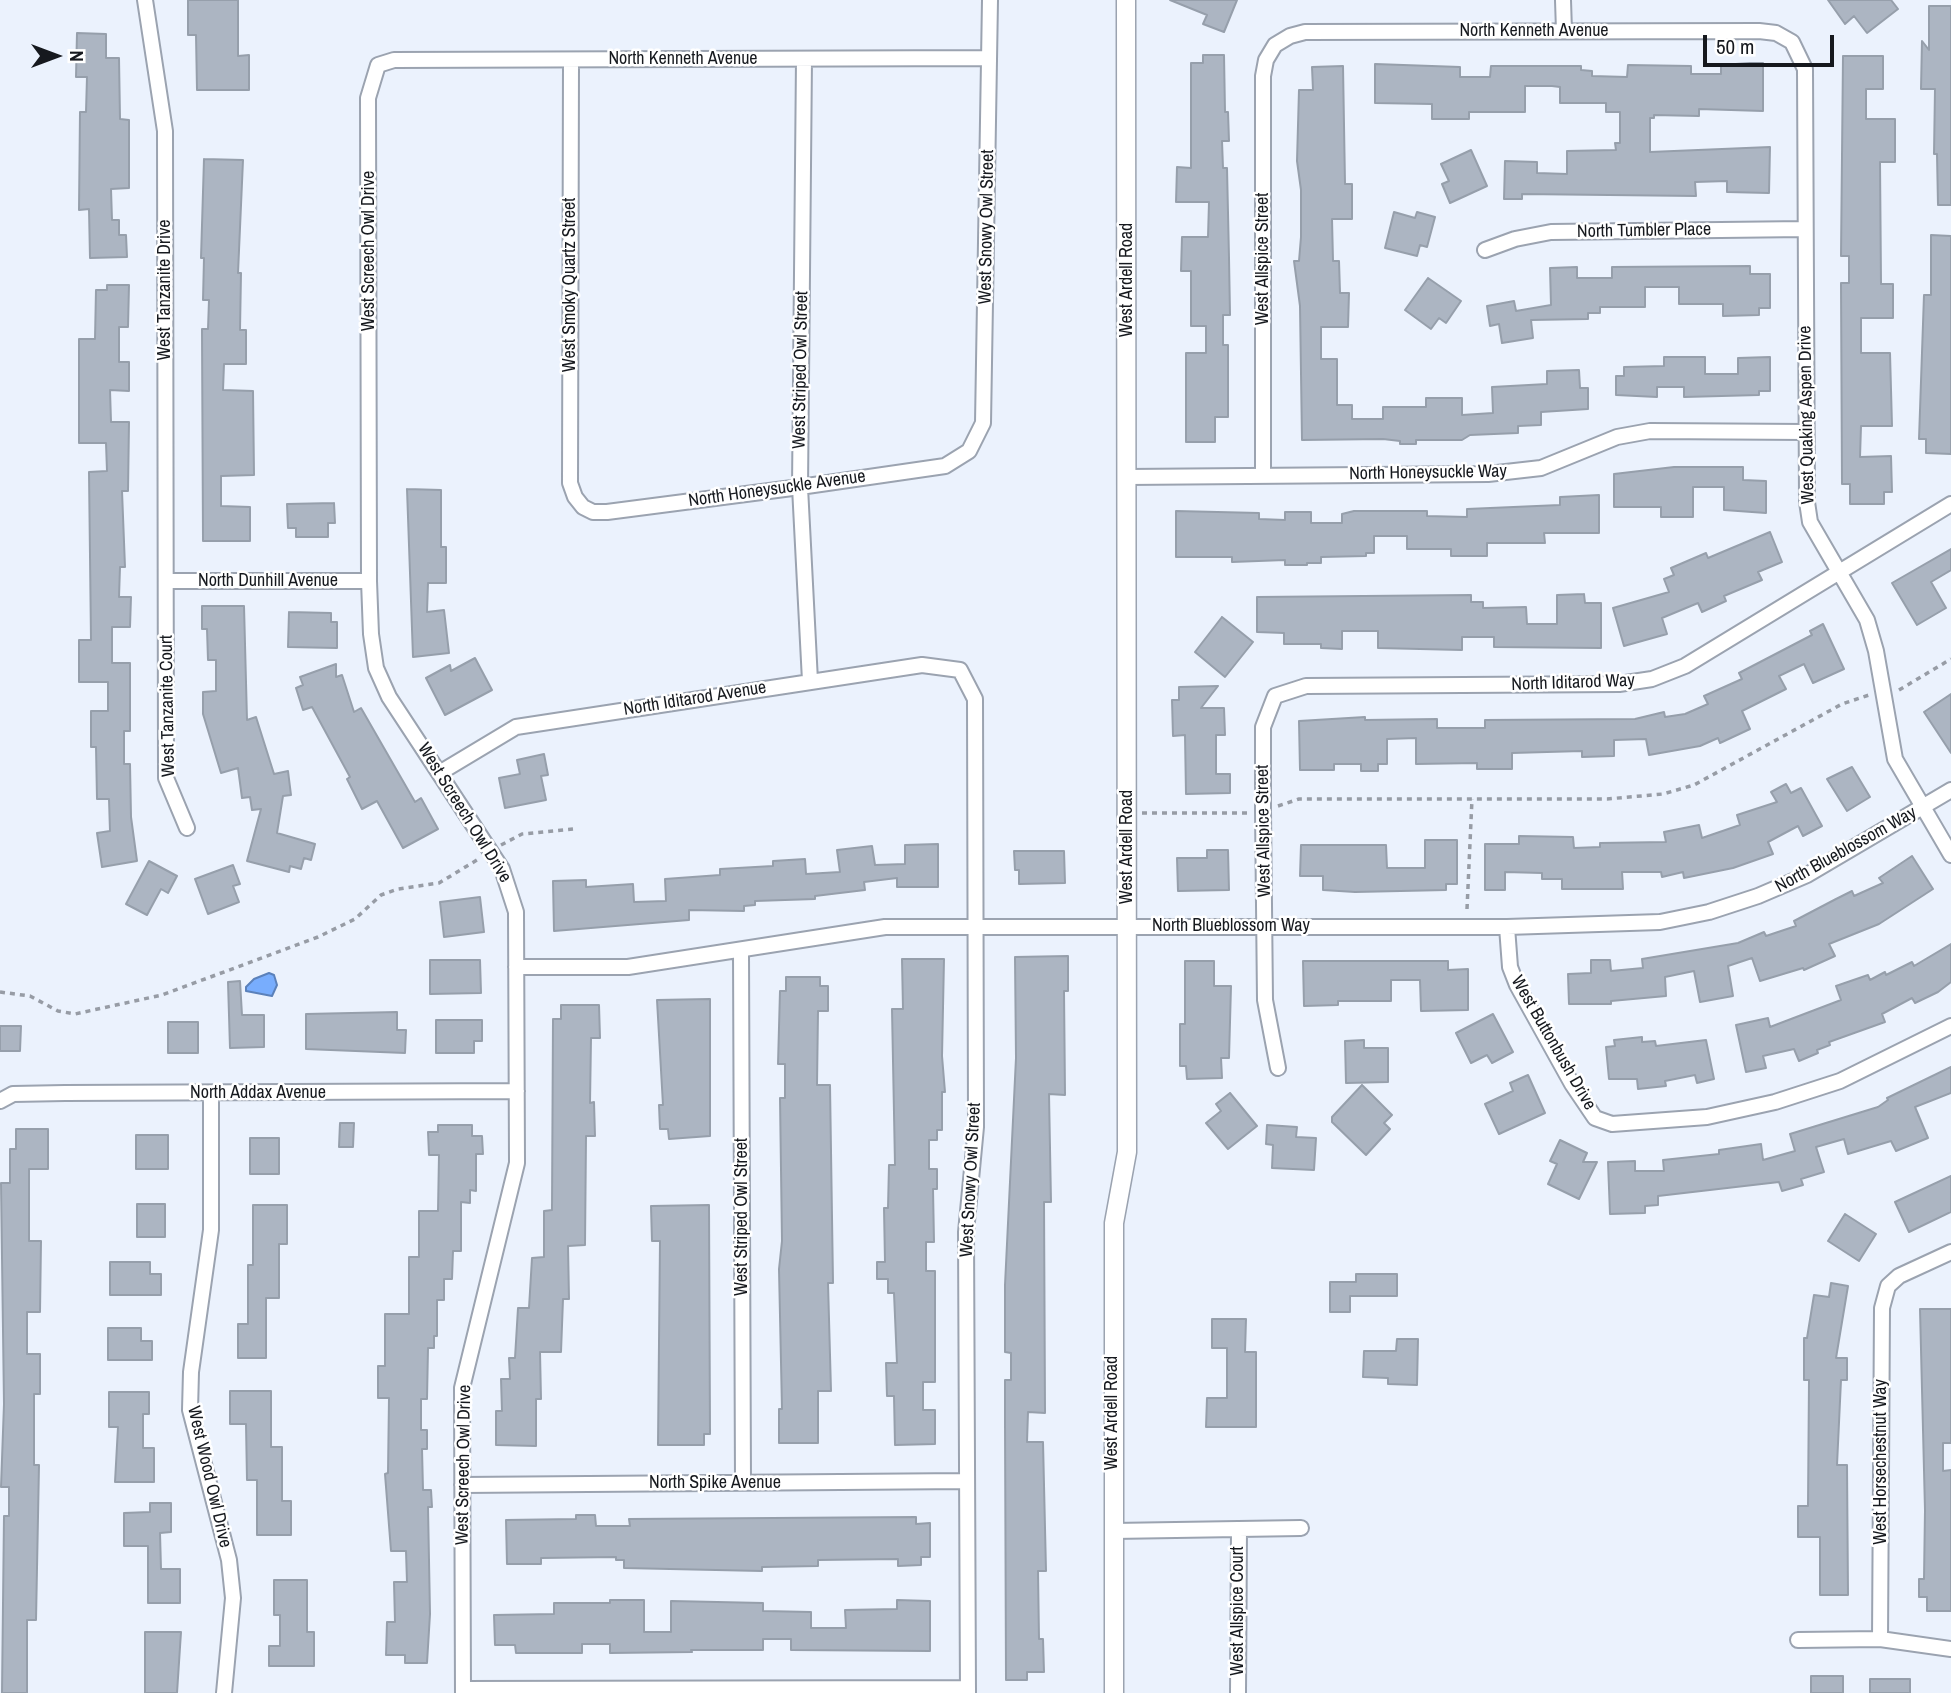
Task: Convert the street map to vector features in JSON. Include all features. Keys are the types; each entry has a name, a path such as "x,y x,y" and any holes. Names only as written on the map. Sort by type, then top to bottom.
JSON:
{"street":[{"name":"West Tanzanite Drive","path":"145,0 165,131 166,581"},
{"name":"West Snowy Owl Street","path":"969,451 984,423 990,0"},
{"name":"West Ardell Road","path":"1114,1693 1114,1223 1127,1152 1126,0"},
{"path":"1563,0 1564,31"},
{"name":"North Kenneth Avenue","path":"1275,45 1290,36 1305,32 1759,31 1776,33 1792,42"},
{"name":"West Quaking Aspen Drive","path":"1792,42 1805,69 1806,432 1807,502 1810,522 1867,620 1876,651 1895,759 1951,855"},
{"name":"West Allspice Street","path":"1264,476 1263,76 1266,60 1275,45"},
{"name":"North Kenneth Avenue","path":"378,65 394,60 989,58"},
{"name":"West Striped Owl Street","path":"804,59 800,487 810,681"},
{"name":"West Smoky Quartz Street","path":"570,60 570,484 583,506"},
{"name":"West Screech Owl Drive","path":"378,65 369,98 370,634 376,668 389,697 441,772 507,879 516,912 517,1163 462,1388 463,1691"},
{"name":"North Tumbler Place","path":"1485,250 1515,239 1551,232 1805,229"},
{"name":"North Honeysuckle Way","path":"1127,477 1488,474 1541,468 1617,437 1650,431 1806,432"},
{"name":"North Honeysuckle Avenue","path":"583,506 593,512 607,512 800,487 945,466 969,451"},
{"name":"North Iditarod Way","path":"1275,696 1306,686 1619,684 1652,679 1685,666 1951,504"},
{"name":"North Dunhill Avenue","path":"166,581 369,581"},
{"name":"West Tanzanite Court","path":"166,581 166,778 187,828"},
{"name":"North Iditarod Avenue","path":"441,772 516,727 922,665 960,670"},
{"name":"West Snowy Owl Street","path":"960,670 975,699 976,1126 967,1233 968,1691"},
{"name":"West Allspice Street","path":"1265,926 1263,727 1275,696"},
{"name":"North Blueblossom Way","path":"516,967 628,967 885,927 1507,927 1660,922 1709,912 1758,896 1807,875 1951,790"},
{"path":"1265,926 1265,1000 1278,1068"},
{"name":"West Buttonbush Drive","path":"1507,927 1510,967 1517,985 1572,1084 1595,1118 1612,1124 1707,1117 1775,1102 1840,1081 1951,1026"},
{"name":"West Striped Owl Street","path":"741,951 743,1483"},
{"name":"North Addax Avenue","path":"0,1101 13,1094 517,1091"},
{"name":"West Wood Owl Drive","path":"211,1094 211,1230 191,1372 190,1410 229,1560 233,1598 224,1693"},
{"name":"West Horsechestnut Way","path":"1881,1639 1882,1308 1888,1286 1899,1276 1951,1252"},
{"name":"North Spike Avenue","path":"463,1485 967,1481"},
{"path":"1113,1531 1301,1528"},
{"name":"West Allspice Court","path":"1238,1693 1239,1529"},
{"path":"1798,1640 1881,1639 1951,1649"},
{"path":"463,1691 968,1691"}],"path":[{"path":"1896,690 1951,659"},
{"path":"1278,806 1299,799 1607,799 1663,794 1694,785 1842,704 1869,695"},
{"path":"1467,909 1472,799"},
{"path":"1141,813 1252,813"},
{"path":"0,992 30,996 58,1011 75,1014 162,995 318,937 355,919 381,895 398,889 439,883 522,834 573,829"}],"water":[{"path":"269,973 274,975 277,985 272,996 246,991 246,987 254,979"}],"building":[{"path":"188,0 238,0 238,56 249,55 249,90 197,90 196,35 188,35"},
{"path":"1170,0 1237,0 1224,32 1203,24 1207,15"},
{"path":"1828,0 1891,0 1898,9 1867,33 1854,16 1845,24"},
{"path":"1929,6 1951,6 1951,205 1938,205 1937,154 1934,154 1935,89 1921,89 1922,41 1929,50"},
{"path":"77,33 106,34 106,58 119,58 120,119 129,120 129,188 111,189 112,220 119,220 119,235 126,235 127,257 90,258 89,209 79,210 80,112 86,112 87,77 76,77"},
{"path":"1203,55 1224,55 1225,112 1228,112 1229,141 1222,141 1223,168 1227,168 1229,258 1230,315 1223,315 1223,345 1228,345 1228,417 1215,417 1215,442 1186,442 1186,353 1206,353 1206,326 1191,326 1191,271 1181,271 1182,237 1208,237 1209,202 1176,202 1177,167 1191,168 1191,63 1203,63"},
{"path":"1843,56 1883,56 1883,89 1866,89 1866,119 1895,119 1895,162 1880,162 1881,284 1893,284 1893,318 1861,318 1861,353 1890,353 1892,426 1861,426 1860,457 1891,456 1892,492 1884,492 1884,504 1850,504 1850,484 1842,484 1841,283 1849,283 1849,256 1841,256"},
{"path":"1763,63 1763,111 1699,109 1699,116 1654,115 1654,118 1650,118 1650,152 1770,147 1769,193 1727,192 1727,181 1695,182 1696,196 1522,194 1522,199 1504,199 1505,161 1537,162 1537,173 1567,174 1567,151 1616,150 1615,143 1620,143 1620,112 1606,112 1606,103 1560,103 1560,87 1552,86 1525,86 1525,112 1469,112 1469,119 1432,119 1432,104 1375,103 1375,64 1460,67 1460,77 1490,77 1491,66 1581,66 1581,70 1592,71 1592,76 1627,77 1628,65 1691,66 1691,74 1721,74 1721,65"},
{"path":"1343,66 1345,184 1352,184 1352,219 1332,219 1333,261 1339,261 1340,293 1349,293 1348,327 1321,327 1321,359 1337,359 1337,405 1352,405 1352,419 1383,419 1383,407 1426,407 1426,398 1462,398 1462,415 1493,413 1492,387 1547,384 1547,371 1579,370 1580,388 1588,388 1588,409 1541,412 1541,425 1518,426 1518,433 1470,435 1462,440 1416,440 1416,444 1400,444 1400,441 1383,439 1302,440 1300,306 1294,261 1299,261 1301,237 1301,190 1297,161 1299,90 1313,90 1312,67"},
{"path":"1471,150 1487,186 1450,203 1442,184 1449,181 1441,164"},
{"path":"204,159 243,160 238,273 241,273 240,330 246,330 246,364 224,364 223,390 253,391 254,475 221,476 221,506 250,507 250,541 203,541 202,329 208,329 209,300 203,300 204,258 201,258"},
{"path":"1394,212 1415,218 1417,212 1435,217 1427,247 1420,245 1417,256 1385,248"},
{"path":"1931,235 1951,236 1951,454 1926,453 1926,439 1919,439 1924,295 1931,295"},
{"path":"1750,266 1750,274 1770,274 1770,308 1759,308 1759,315 1723,316 1723,304 1679,304 1679,287 1645,287 1645,307 1600,307 1600,313 1588,313 1588,319 1531,320 1533,338 1502,343 1499,324 1490,326 1487,306 1514,301 1516,311 1551,305 1550,268 1577,267 1577,278 1612,278 1612,267"},
{"path":"1428,278 1461,301 1446,323 1439,318 1431,329 1405,310"},
{"path":"107,285 129,285 128,327 119,327 119,362 129,362 129,391 110,390 111,422 129,422 128,491 122,491 125,567 120,567 119,597 131,597 130,627 112,627 112,663 130,663 130,731 124,731 124,764 130,764 131,817 137,861 102,867 97,833 110,831 109,799 97,799 96,747 91,747 91,711 108,711 108,682 79,682 79,640 91,640 89,472 107,471 106,443 79,443 79,339 95,339 96,290 107,290"},
{"path":"1664,357 1705,357 1705,374 1738,374 1738,358 1770,357 1770,391 1759,391 1759,395 1684,397 1684,387 1657,387 1657,397 1616,395 1616,376 1624,376 1624,367 1664,366"},
{"path":"1674,467 1743,467 1743,480 1766,481 1766,513 1724,510 1724,487 1693,487 1693,517 1661,517 1661,507 1614,507 1614,474"},
{"path":"407,489 441,490 441,547 446,547 446,583 428,583 427,612 444,610 449,653 413,657"},
{"path":"1599,495 1599,533 1544,533 1545,543 1487,543 1487,556 1451,556 1451,549 1407,549 1407,536 1374,536 1374,553 1366,553 1366,556 1321,557 1321,563 1307,565 1285,565 1285,560 1232,562 1232,557 1176,557 1176,511 1259,513 1259,519 1285,520 1285,512 1311,512 1311,523 1342,523 1342,514 1354,511 1427,511 1427,516 1467,517 1467,509 1560,505 1560,497"},
{"path":"334,503 335,523 328,523 328,537 296,537 296,528 288,528 287,504"},
{"path":"1770,532 1782,562 1758,572 1762,580 1724,596 1726,601 1702,612 1698,603 1662,618 1667,634 1624,646 1613,608 1669,592 1664,579 1674,575 1671,568 1706,553 1708,558"},
{"path":"1951,549 1951,570 1931,582 1946,608 1917,625 1892,583"},
{"path":"1584,594 1585,603 1601,603 1601,648 1494,647 1494,637 1462,637 1462,650 1378,648 1378,631 1342,631 1342,649 1321,648 1321,644 1284,644 1284,633 1257,632 1257,597 1471,595 1471,602 1483,602 1483,608 1526,607 1527,624 1557,624 1557,595"},
{"path":"202,606 244,606 247,720 256,717 274,774 288,771 291,795 283,796 277,833 315,844 311,860 304,858 301,869 290,866 289,872 247,861 261,809 252,810 250,797 242,798 238,768 221,773 203,714 203,692 216,691 216,660 208,660 207,629 202,629"},
{"path":"289,612 331,613 331,622 337,622 337,648 288,647"},
{"path":"1222,617 1253,642 1225,677 1195,652"},
{"path":"1823,624 1844,669 1813,683 1804,664 1779,676 1786,689 1742,711 1750,729 1720,743 1718,738 1700,746 1649,755 1646,739 1614,740 1614,756 1582,757 1582,751 1512,753 1512,769 1477,769 1477,763 1416,764 1416,738 1387,739 1387,764 1378,764 1378,771 1361,771 1361,764 1334,764 1334,770 1300,770 1299,721 1365,717 1365,720 1437,719 1437,728 1485,728 1485,720 1635,719 1664,712 1665,717 1685,714 1708,704 1704,696 1742,679 1739,673 1812,635 1810,631"},
{"path":"475,658 492,690 445,715 426,678 450,665 451,671"},
{"path":"336,664 336,677 342,675 354,712 361,708 415,802 421,798 438,829 403,848 377,801 362,809 347,779 350,777 312,707 303,710 296,688 303,685 300,677"},
{"path":"1218,686 1201,708 1224,708 1225,735 1216,735 1216,774 1230,774 1230,793 1186,794 1185,735 1173,736 1172,700 1179,700 1179,687"},
{"path":"1951,694 1951,753 1924,712"},
{"path":"544,754 548,775 541,776 546,800 505,808 499,778 520,774 517,760"},
{"path":"1852,767 1870,797 1847,811 1827,779"},
{"path":"1786,784 1791,793 1801,788 1822,826 1803,836 1798,826 1768,842 1773,854 1733,868 1684,878 1683,872 1662,877 1661,872 1622,872 1623,889 1562,889 1562,879 1542,879 1542,873 1505,872 1505,890 1485,890 1485,844 1519,844 1519,836 1573,837 1574,848 1600,847 1600,843 1666,842 1664,832 1699,825 1702,838 1740,825 1737,815 1777,802 1771,792"},
{"path":"1425,840 1457,840 1457,884 1446,884 1446,890 1355,892 1323,890 1323,876 1300,876 1301,845 1386,845 1387,868 1425,868"},
{"path":"938,844 938,887 897,887 897,878 864,882 865,890 815,896 815,899 755,901 755,905 744,906 744,911 689,910 689,920 554,931 553,881 586,880 586,887 633,884 634,902 666,901 665,879 720,875 720,869 773,866 773,861 805,859 806,874 840,872 837,850 872,846 875,865 905,864 905,845"},
{"path":"1207,850 1228,850 1229,890 1178,891 1177,858 1207,858"},
{"path":"1014,851 1064,851 1065,883 1019,884"},
{"path":"1912,856 1933,889 1879,924 1829,944 1835,956 1804,970 1803,968 1760,981 1752,958 1728,966 1733,996 1700,1002 1694,971 1665,977 1666,996 1611,1001 1611,1004 1569,1004 1568,974 1591,973 1591,960 1610,960 1611,971 1643,968 1642,959 1738,943 1764,932 1766,936 1796,926 1794,921 1852,891 1854,896 1883,883 1879,878"},
{"path":"149,861 177,876 168,893 161,889 147,915 126,904"},
{"path":"233,865 240,884 233,886 239,902 208,914 195,879"},
{"path":"480,897 484,932 444,937 440,902"},
{"path":"1951,944 1951,982 1938,992 1915,1003 1912,998 1882,1014 1885,1022 1829,1042 1830,1045 1817,1050 1818,1053 1799,1061 1794,1049 1763,1056 1766,1068 1746,1072 1736,1025 1768,1018 1770,1027 1841,1000 1836,986 1868,975 1870,980 1885,972 1886,975 1912,962 1914,966"},
{"path":"1068,956 1068,991 1064,991 1065,1095 1049,1094 1051,1202 1044,1202 1045,1413 1028,1412 1027,1442 1043,1442 1046,1571 1038,1571 1039,1639 1043,1639 1044,1672 1027,1672 1027,1680 1006,1680 1005,1380 1011,1380 1011,1353 1005,1352 1005,1285 1016,1058 1015,957"},
{"path":"902,959 944,959 942,1056 945,1092 942,1092 942,1130 937,1130 937,1140 929,1140 929,1169 937,1169 937,1189 933,1189 934,1242 926,1242 926,1271 935,1271 935,1382 923,1382 923,1410 935,1410 935,1444 895,1445 894,1396 887,1396 886,1363 897,1363 894,1293 888,1293 888,1279 877,1279 877,1262 885,1262 884,1208 888,1208 889,1165 895,1165 892,1009 903,1009"},
{"path":"430,960 480,960 481,993 430,994"},
{"path":"1185,961 1214,961 1214,986 1231,986 1229,1058 1221,1058 1222,1078 1187,1079 1186,1066 1180,1066 1180,1024 1185,1024"},
{"path":"1303,961 1448,961 1448,970 1468,969 1468,1010 1421,1011 1420,980 1391,980 1391,1001 1338,1001 1338,1005 1304,1006"},
{"path":"786,977 820,977 820,986 828,986 828,1011 818,1011 817,1085 830,1085 833,1283 828,1283 831,1391 818,1391 818,1443 779,1443 779,1409 782,1409 780,1098 785,1098 785,1064 778,1064 780,991 786,991"},
{"path":"240,981 242,1015 264,1015 264,1047 230,1048 228,982"},
{"path":"710,999 710,1136 669,1139 668,1129 660,1129 659,1105 663,1105 657,1000"},
{"path":"561,1005 599,1005 600,1038 591,1038 590,1103 594,1102 595,1136 586,1136 585,1245 568,1246 569,1299 563,1299 561,1352 540,1352 541,1399 536,1399 536,1446 496,1445 496,1411 502,1411 501,1379 510,1379 509,1358 515,1358 518,1308 529,1308 532,1258 544,1257 544,1211 552,1210 553,1019 561,1019"},
{"path":"397,1012 397,1030 406,1030 405,1053 306,1049 306,1014"},
{"path":"1493,1014 1513,1052 1492,1063 1487,1055 1471,1063 1456,1033"},
{"path":"436,1020 482,1020 482,1041 474,1041 474,1053 436,1053"},
{"path":"168,1022 198,1022 198,1053 168,1053"},
{"path":"0,1026 21,1026 20,1051 0,1051"},
{"path":"1642,1037 1642,1042 1655,1041 1656,1046 1706,1040 1714,1079 1697,1083 1695,1075 1665,1081 1666,1086 1638,1089 1637,1079 1609,1079 1606,1047 1615,1046 1614,1040"},
{"path":"1364,1040 1364,1048 1388,1048 1388,1082 1346,1083 1345,1041"},
{"path":"1951,1067 1951,1093 1915,1107 1928,1138 1896,1151 1891,1141 1848,1154 1844,1139 1816,1147 1824,1172 1801,1179 1803,1185 1782,1191 1779,1182 1658,1196 1658,1205 1645,1206 1645,1213 1610,1214 1608,1162 1635,1161 1635,1171 1664,1171 1663,1160 1719,1154 1719,1150 1761,1144 1763,1160 1795,1151 1790,1134 1878,1107 1888,1100 1887,1098"},
{"path":"1528,1075 1545,1113 1499,1134 1485,1104 1513,1091 1510,1083"},
{"path":"1362,1085 1392,1115 1384,1123 1390,1129 1366,1155 1332,1122 1332,1117"},
{"path":"1230,1093 1257,1126 1228,1149 1206,1123 1221,1111 1216,1104"},
{"path":"340,1123 354,1123 353,1147 339,1147"},
{"path":"438,1125 472,1125 472,1136 482,1136 483,1154 476,1154 476,1191 470,1190 470,1203 461,1202 461,1251 453,1251 452,1279 444,1279 444,1300 437,1300 437,1336 434,1336 434,1348 428,1348 427,1399 421,1399 421,1430 427,1430 427,1449 422,1449 423,1490 431,1490 432,1507 428,1507 430,1614 427,1663 405,1663 405,1655 386,1655 387,1622 395,1622 394,1582 407,1582 406,1551 391,1551 385,1474 388,1473 389,1398 378,1398 378,1366 385,1366 385,1314 409,1314 409,1257 419,1257 419,1211 438,1211 439,1155 429,1155 428,1132 438,1132"},
{"path":"1267,1125 1297,1127 1296,1137 1316,1138 1314,1170 1272,1168 1273,1145 1266,1144"},
{"path":"16,1129 48,1129 48,1169 29,1169 29,1241 41,1241 40,1312 27,1312 27,1354 40,1354 40,1394 34,1394 34,1465 39,1465 36,1620 27,1620 27,1693 2,1693 4,1516 9,1516 9,1487 1,1487 4,1404 1,1183 10,1183 10,1149 16,1149"},
{"path":"136,1135 168,1135 168,1169 136,1169"},
{"path":"250,1138 279,1138 279,1174 250,1174"},
{"path":"1560,1140 1587,1153 1583,1162 1597,1162 1579,1199 1548,1184 1557,1164 1550,1161"},
{"path":"1951,1176 1951,1212 1909,1232 1895,1202"},
{"path":"137,1204 165,1204 165,1237 137,1237"},
{"path":"253,1205 287,1205 287,1244 279,1244 279,1298 266,1298 266,1358 238,1358 238,1324 248,1324 248,1265 253,1265"},
{"path":"709,1205 710,1434 704,1434 704,1445 658,1445 660,1241 652,1241 651,1206"},
{"path":"1845,1214 1876,1234 1859,1261 1828,1241"},
{"path":"110,1262 150,1262 150,1274 161,1274 161,1295 110,1295"},
{"path":"1356,1274 1397,1274 1397,1296 1350,1296 1350,1312 1330,1312 1330,1282 1356,1282"},
{"path":"1831,1283 1848,1286 1836,1358 1847,1358 1847,1380 1841,1380 1837,1465 1847,1465 1848,1595 1820,1595 1820,1537 1798,1537 1798,1506 1808,1506 1809,1380 1804,1380 1804,1338 1807,1338 1814,1295 1829,1297"},
{"path":"1920,1309 1951,1309 1951,1443 1943,1443 1943,1471 1951,1470 1951,1611 1927,1611 1927,1597 1919,1597 1919,1579 1924,1579 1925,1510"},
{"path":"1212,1319 1246,1319 1245,1352 1256,1352 1256,1427 1206,1427 1207,1398 1227,1398 1227,1348 1212,1348"},
{"path":"108,1328 141,1328 141,1341 152,1341 152,1360 108,1360"},
{"path":"1397,1339 1418,1339 1417,1385 1388,1384 1388,1378 1363,1377 1364,1351 1396,1351"},
{"path":"230,1391 271,1391 271,1447 282,1447 282,1501 291,1501 291,1535 257,1535 257,1480 247,1480 246,1424 230,1424"},
{"path":"109,1392 149,1392 149,1414 143,1414 143,1448 154,1448 154,1482 115,1482 118,1427 109,1427"},
{"path":"150,1503 171,1503 171,1532 160,1533 161,1569 180,1569 180,1603 148,1603 148,1546 124,1546 124,1513 150,1512"},
{"path":"576,1515 595,1515 596,1526 630,1526 629,1519 916,1517 916,1524 930,1523 930,1557 921,1557 921,1565 898,1566 898,1559 818,1560 818,1566 762,1567 762,1571 624,1568 624,1560 616,1560 616,1557 541,1558 541,1564 507,1564 506,1520 576,1519"},
{"path":"274,1580 307,1580 307,1632 314,1632 314,1666 269,1666 269,1646 280,1646 280,1615 274,1615"},
{"path":"610,1600 644,1600 644,1632 671,1632 671,1601 763,1603 763,1611 811,1612 811,1628 846,1628 845,1610 897,1609 897,1600 930,1601 930,1651 791,1650 791,1639 763,1639 763,1650 691,1650 692,1652 610,1653 610,1644 582,1644 582,1653 516,1653 515,1645 495,1645 494,1615 554,1614 554,1603 610,1603"},
{"path":"145,1632 181,1632 177,1693 145,1693"},
{"path":"1811,1676 1843,1676 1843,1693 1811,1693"},
{"path":"1870,1679 1910,1679 1910,1693 1870,1693"}]}
